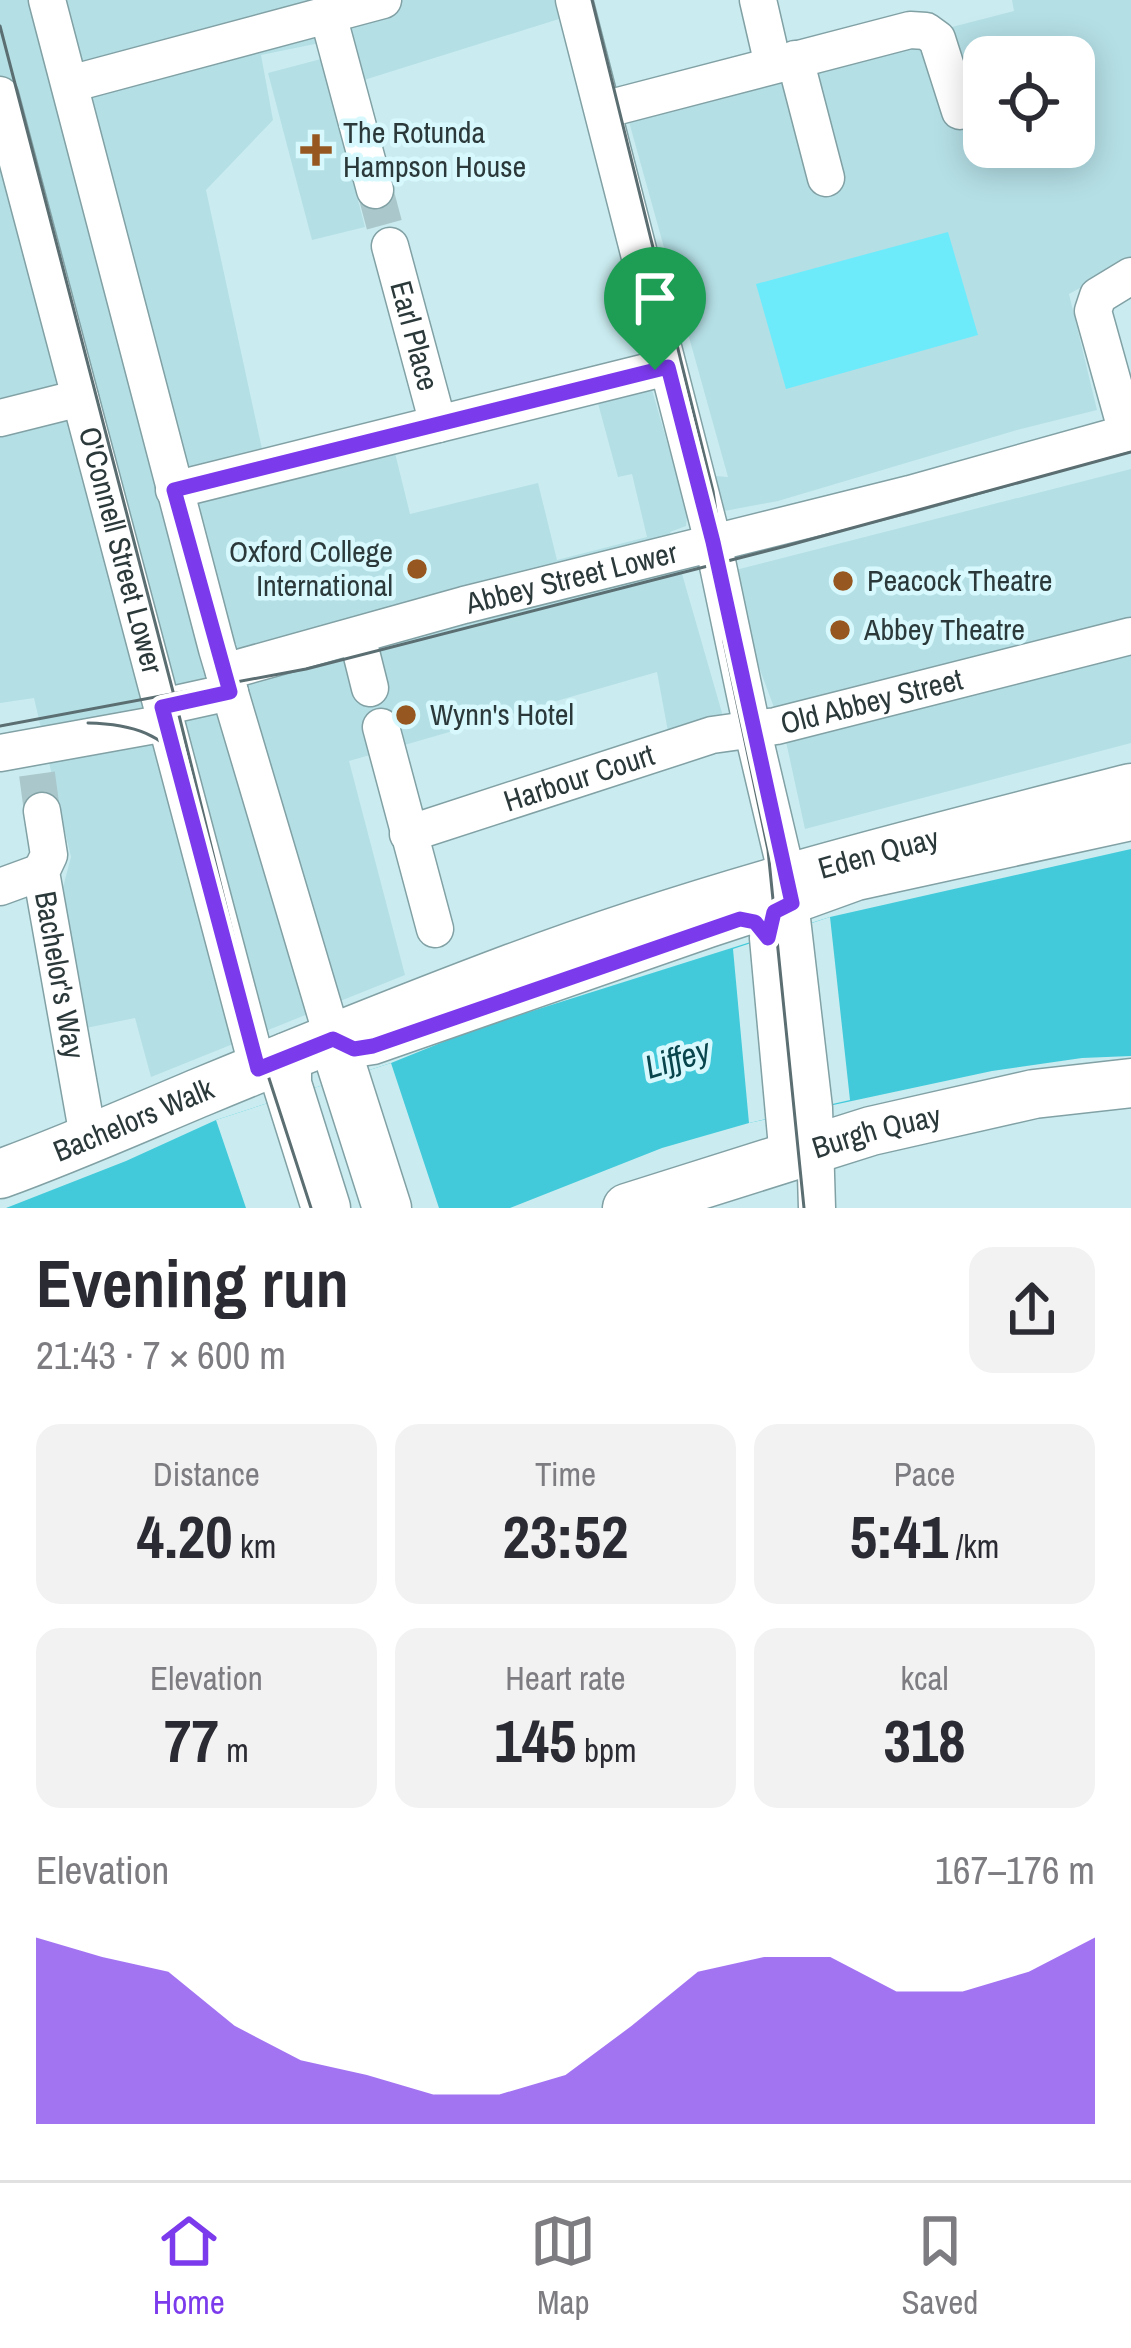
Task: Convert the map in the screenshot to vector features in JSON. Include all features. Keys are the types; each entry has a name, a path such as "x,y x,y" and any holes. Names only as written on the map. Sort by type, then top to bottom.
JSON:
{"main road":[{"name":"Eden Quay","path":"339,1058 444,956 639,923 776,912 1131,788"},
{"name":"Bachelors Walk","path":"0,1174 339,1058"},
{"path":"339,1058 387,1208"},
{"path":"276,1081 301,1208"},
{"path":"276,1081 326,1208"},
{"name":"Burgh Quay","path":"627,1208 801,1132 871,1131 1016,1098 1131,1083"}],"street":[{"path":"47,0 174,490 339,1058"},
{"path":"70,84 383,0"},
{"path":"574,0 713,542 752,728 801,1132 818,1208"},
{"path":"758,0 828,159"},
{"path":"328,15 375,190"},
{"path":"603,110 910,30 926,31 938,39 963,110"},
{"name":"O'Connell Street Lower","path":"0,98 164,715 276,1081"},
{"name":"Earl Place","path":"391,246 438,424"},
{"path":"1129,433 1093,310 1098,296 1131,276"},
{"path":"174,490 668,367"},
{"path":"0,418 80,398"},
{"name":"Abbey Street Lower","path":"23,758 164,715 227,682 464,604 910,494 1129,433"},
{"path":"357,636 370,688"},
{"name":"Old Abbey Street","path":"752,728 776,726 1131,636"},
{"path":"381,727 444,956"},
{"name":"Harbour Court","path":"408,834 712,735 752,728"},
{"name":"Bachelor's Way","path":"42,811 49,855 41,872 89,1142"},
{"name":"Eden Quay","path":"339,1058 354,1049 856,882 1131,822"},
{"path":"0,886 41,872"}],"shaded area":[{"path":"0,0 554,0 559,19 364,80 349,37 261,55 273,120 206,190 267,472 394,449 410,514 538,483 557,560 647,537 632,474 618,477 596,396 650,383 676,473 728,477 626,111 1014,11 1012,0 1131,0 1131,288 1118,267 1069,294 1097,410 778,501 687,518 686,526 670,532 724,720 669,737 657,672 349,761 405,975 151,1077 135,1018 81,1029 63,887 71,857 34,698 0,703"},
{"name":"The Rotunda Hampson House","path":"321,59 365,227 312,240 268,73"},
{"path":"948,232 978,335 786,389 756,284"},
{"path":"1131,469 1131,743 805,829 785,737 724,573"}],"water":[{"name":"Liffey","path":"1131,849 1131,1056 992,1071 749,1123 662,1148 510,1208 6,1208 216,1120 391,1063 475,1029 830,917"}],"pier":[{"path":"830,917 850,1100 749,1123 733,949"},
{"path":"391,1063 439,1208 246,1208 216,1120"}],"tunnel":[{"path":"375,190 390,246"},
{"path":"37,774 42,811"}],"tram line":[{"path":"592,0 713,491 724,642 768,850 804,1208"},
{"path":"0,26 265,1066 311,1208"},
{"path":"0,726 306,669 1131,452"},
{"path":"88,723 146,733 170,748 189,773"}],"place":[{"name":"The Rotunda Hampson House","path":"316,150"},
{"name":"Oxford College International","path":"417,569"},
{"name":"Peacock Theatre","path":"843,581"},
{"name":"Abbey Theatre","path":"840,630"},
{"name":"Wynn's Hotel","path":"406,715"}],"route":[{"path":"668,367 713,542 792,903 774,912 768,938 761,926 740,919 373,1046 354,1049 333,1039 258,1069 162,707 230,692 174,490 655,370 668,367"}]}
